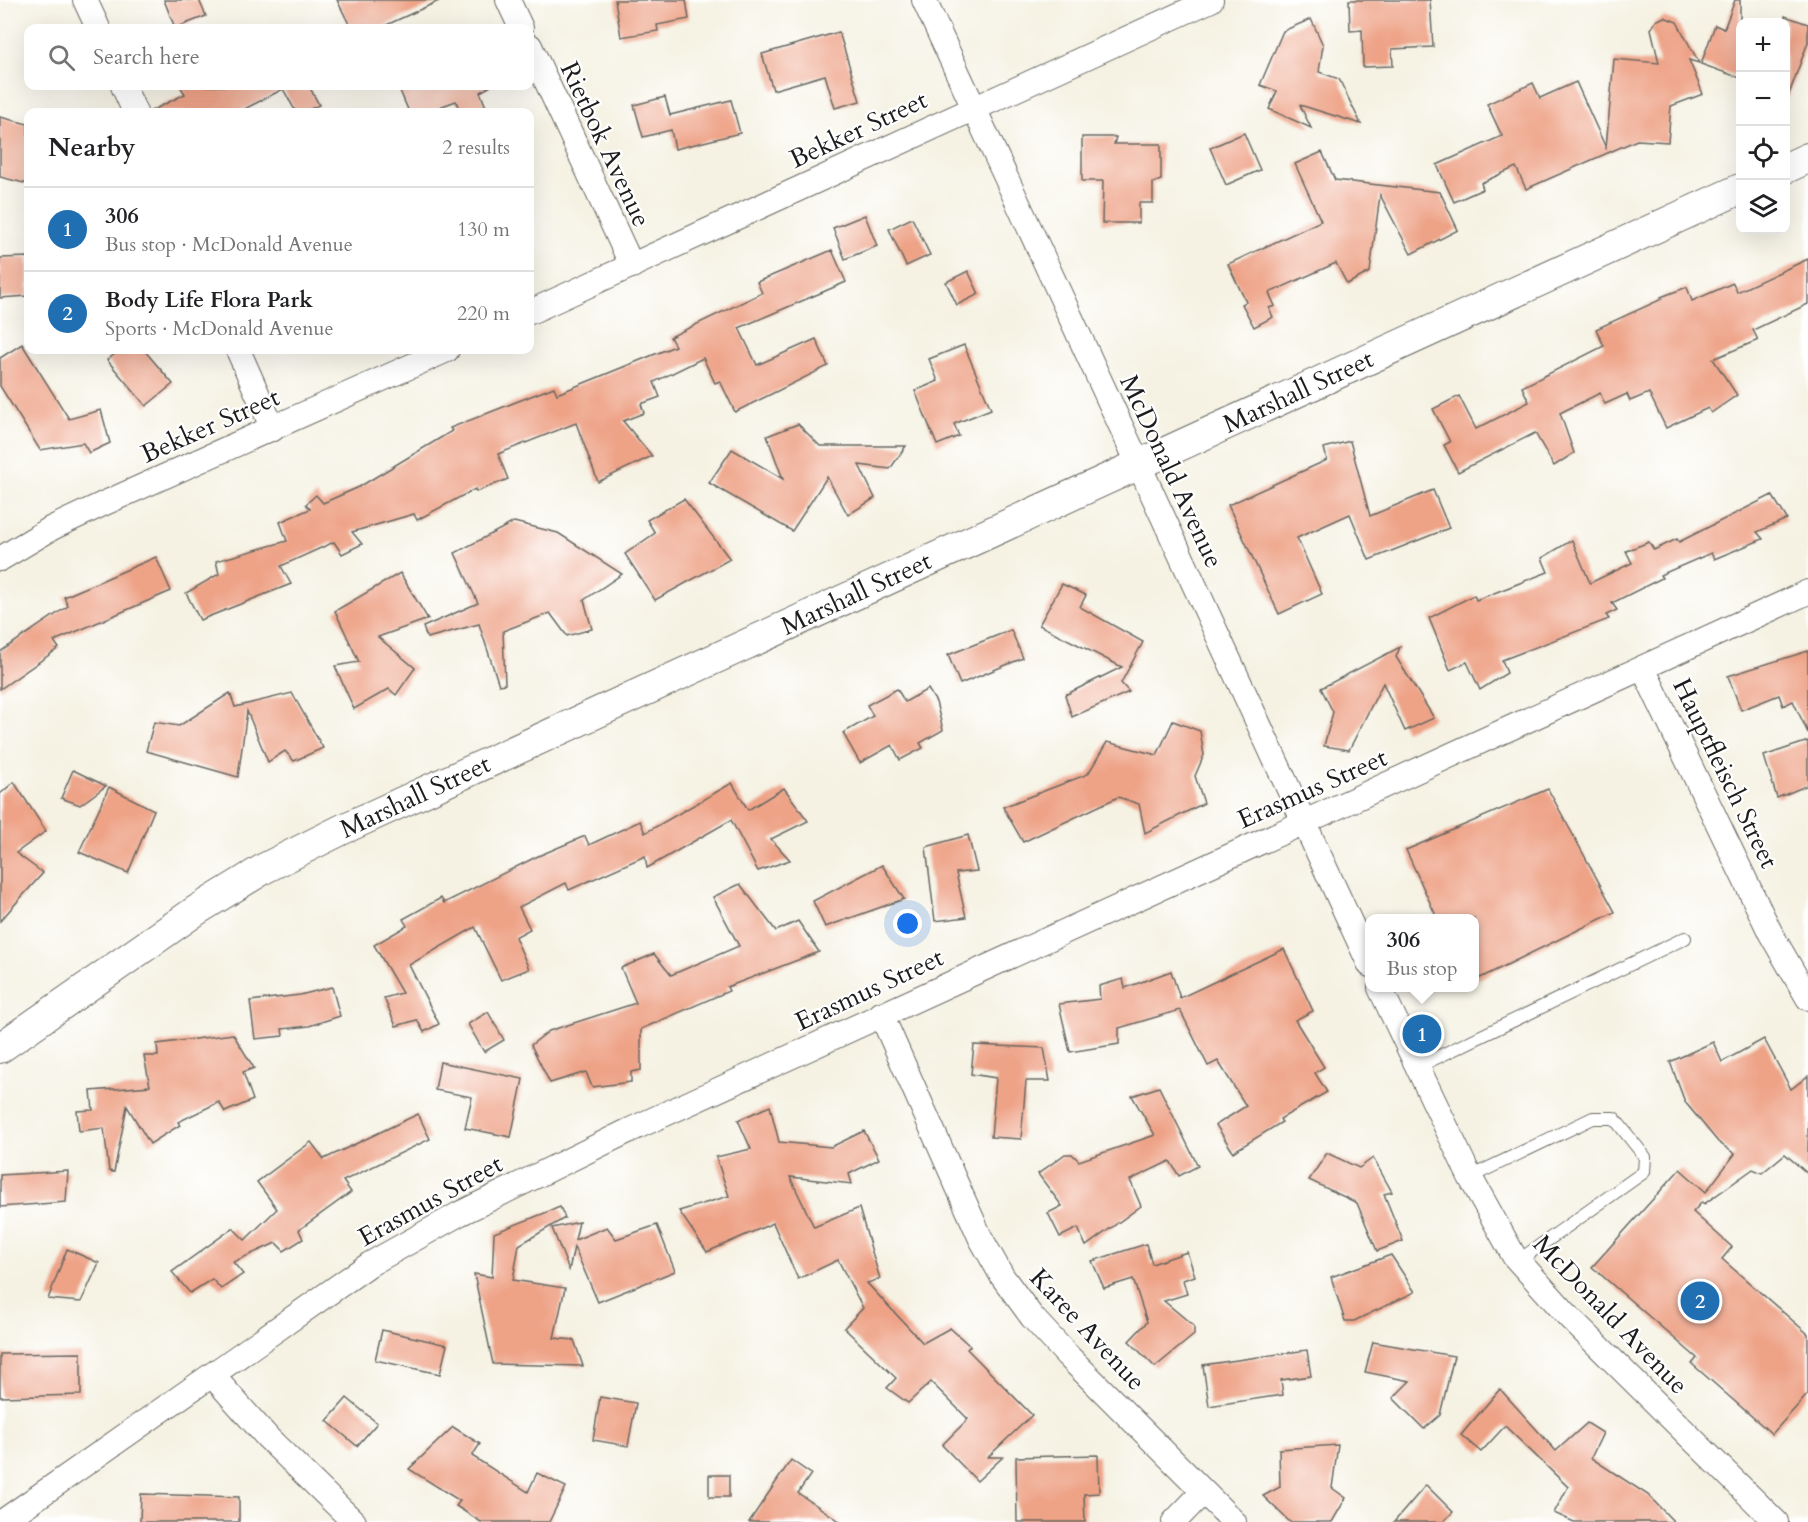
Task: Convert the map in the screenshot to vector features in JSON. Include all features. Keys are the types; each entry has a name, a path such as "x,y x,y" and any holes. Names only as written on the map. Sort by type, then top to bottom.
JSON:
{"street":[{"path":"86,0 96,24"},
{"path":"508,0 519,24"},
{"name":"McDonald Avenue","path":"924,0 1365,954"},
{"name":"Bekker Street","path":"534,310 973,107 1211,0"},
{"name":"Rietbok Avenue","path":"534,55 632,266"},
{"path":"125,90 133,108"},
{"path":"1790,166 1808,158"},
{"name":"Marshall Street","path":"0,1048 188,916 265,868 437,786 1736,191"},
{"path":"240,354 273,429"},
{"name":"Bekker Street","path":"0,559 52,528 105,503 438,354"},
{"name":"Erasmus Street","path":"2,1522 370,1264 459,1214 628,1131 881,1014 1808,592"},
{"name":"Hauptfleisch Street","path":"1643,668 1771,934 1808,998"},
{"name":"McDonald Avenue","path":"1382,992 1470,1177 1518,1261 1563,1310 1776,1522"},
{"name":"Karee Avenue","path":"881,1014 980,1237 1002,1276 1032,1317 1053,1340 1234,1522"},
{"path":"212,1375 268,1438 354,1522"},
{"path":"1174,1522 1203,1492"}],"lane":[{"path":"1417,1067 1685,938"},
{"path":"1470,1177 1593,1118 1603,1116 1614,1118 1645,1157 1644,1172 1518,1261"}],"building":[{"path":"164,0 199,0 206,16 185,24 173,24"},
{"path":"337,0 441,0 389,24 349,24"},
{"path":"615,0 686,0 689,19 657,25 658,31 621,37"},
{"path":"1349,0 1430,0 1433,47 1392,49 1393,66 1363,67 1362,30 1350,31"},
{"path":"1735,0 1740,0 1740,18 1736,18 1736,77 1701,64 1715,25 1724,29"},
{"path":"1785,16 1808,24 1808,42 1790,92 1790,18 1785,18"},
{"path":"1664,17 1677,22 1699,63 1689,60 1703,94 1671,106 1668,142 1637,140 1526,189 1516,167 1481,183 1483,189 1454,202 1437,165 1502,136 1487,104 1533,83 1540,98 1576,82 1606,148 1614,59 1659,63 1651,29 1656,21"},
{"path":"1311,19 1323,45 1319,72 1339,79 1361,124 1300,105 1311,128 1269,109 1277,91 1260,85 1283,31"},
{"path":"839,32 860,101 835,108 825,75 773,90 762,54"},
{"path":"182,90 281,90 247,108 157,108 185,94"},
{"path":"284,90 311,90 319,105 313,108 294,108"},
{"path":"400,90 484,90 480,92 486,108 459,108 456,101 437,108 407,108"},
{"path":"665,97 670,115 731,100 740,133 675,149 671,130 643,137 634,105"},
{"path":"0,117 24,123 24,183 0,177"},
{"path":"1244,133 1260,170 1226,185 1210,148"},
{"path":"1082,137 1116,137 1114,144 1161,144 1161,180 1153,183 1153,203 1139,203 1139,223 1102,223 1103,181 1082,181"},
{"path":"1322,152 1335,180 1440,192 1458,230 1411,254 1380,195 1370,272 1347,284 1336,263 1269,293 1275,306 1269,308 1273,317 1254,327 1242,304 1246,302 1228,264 1321,221 1295,164"},
{"path":"865,215 877,246 845,259 833,228"},
{"path":"912,218 930,255 906,266 889,229"},
{"path":"832,250 846,282 739,328 757,365 816,339 828,366 735,412 720,381 715,383 703,358 654,382 660,397 641,404 644,413 623,421 652,456 598,482 576,423 498,454 508,479 476,492 475,489 417,520 414,514 352,532 362,544 342,554 334,542 281,566 291,584 200,620 186,593 219,574 216,561 287,541 280,522 310,509 306,504 316,495 323,503 359,487 452,431 450,428 554,387 557,394 675,346 670,337 762,293 757,282"},
{"path":"24,257 24,296 0,298 0,258"},
{"path":"1808,259 1808,304 1753,330 1758,340 1713,359 1737,395 1711,413 1708,408 1666,428 1649,393 1630,401 1627,394 1605,404 1600,393 1560,413 1574,453 1554,466 1535,433 1458,472 1444,445 1450,442 1433,409 1459,396 1476,429 1529,402 1522,387 1604,346 1596,329 1662,299 1661,297 1687,287 1692,301 1733,283 1737,292"},
{"path":"968,271 979,294 957,305 946,282"},
{"path":"22,344 24,354 28,354 69,419 101,410 110,443 89,453 83,443 40,450 0,386 0,358"},
{"path":"964,345 991,409 954,424 959,436 937,445 915,391 938,381 929,359"},
{"path":"115,354 147,354 173,384 146,406 107,360"},
{"path":"798,424 820,446 906,446 890,469 859,465 875,498 848,515 827,477 792,531 709,483 732,449 783,479 767,436"},
{"path":"1350,441 1370,516 1433,490 1449,528 1369,560 1350,514 1297,538 1322,594 1279,614 1228,505 1327,460 1324,448"},
{"path":"1772,495 1787,519 1757,532 1763,539 1714,559 1711,553 1660,575 1662,578 1612,603 1617,610 1606,615 1609,619 1502,660 1507,673 1480,690 1467,662 1450,670 1429,618 1474,595 1476,600 1548,572 1542,558 1572,540 1590,583 1632,563 1626,551 1649,542 1654,550 1677,539 1679,542"},
{"path":"684,499 730,559 655,600 625,554 655,533 647,520"},
{"path":"514,522 558,533 622,574 584,600 592,629 567,636 550,613 503,631 505,684 499,685 479,624 427,638 423,627 478,603 455,553"},
{"path":"156,557 171,591 54,641 59,648 0,689 0,652 68,606 64,597"},
{"path":"400,573 428,619 378,637 415,668 396,695 389,689 354,709 335,666 359,662 335,611"},
{"path":"1062,584 1086,595 1080,607 1143,642 1121,683 1129,692 1072,717 1065,695 1122,667 1039,625"},
{"path":"1011,630 1023,658 960,684 948,655"},
{"path":"1400,647 1396,657 1434,718 1405,731 1383,683 1349,750 1324,746 1333,712 1321,688"},
{"path":"1808,651 1808,733 1793,701 1783,706 1779,695 1741,710 1728,676"},
{"path":"897,689 905,702 928,689 936,702 943,730 920,743 923,748 900,760 892,745 860,763 843,733 873,716 867,705"},
{"path":"230,693 235,707 292,693 323,748 294,761 285,751 268,762 247,711 238,777 146,751 154,722 179,726"},
{"path":"1173,721 1200,731 1204,755 1195,776 1204,803 1145,833 1139,804 1118,797 1023,842 1003,807 1088,774 1107,742 1157,755"},
{"path":"1808,741 1808,785 1777,798 1764,756"},
{"path":"73,770 106,786 80,805 61,798"},
{"path":"14,782 46,831 16,853 43,873 0,921 0,794"},
{"path":"732,783 748,810 784,788 808,821 771,839 790,860 758,871 731,820 647,868 645,856 569,890 566,883 519,907 530,929 515,937 529,969 501,980 475,927 409,965 439,1024 424,1032 417,1020 396,1026 384,998 402,993 374,945 407,926 403,919 441,898 444,903 536,857 585,836 589,845 640,821 645,833"},
{"path":"109,787 154,810 128,873 79,852"},
{"path":"1548,789 1615,912 1479,979 1479,914 1435,914 1406,850"},
{"path":"968,835 977,871 956,873 966,917 935,921 926,847"},
{"path":"882,865 904,899 825,927 813,901"},
{"path":"740,884 776,931 798,921 819,952 727,987 729,991 641,1029 641,1070 631,1072 631,1082 592,1087 586,1072 550,1083 531,1045 549,1031 636,1003 621,968 654,954 671,975 739,946 713,897"},
{"path":"1284,949 1313,1011 1295,1020 1324,1067 1315,1073 1327,1092 1280,1119 1282,1122 1233,1152 1216,1125 1246,1106 1218,1061 1208,1066 1180,1010 1119,1028 1119,1044 1070,1052 1059,1004 1100,999 1099,986 1123,979 1125,988 1171,971 1180,998"},
{"path":"332,987 340,1016 309,1026 282,1029 283,1036 255,1039 250,1001 300,995"},
{"path":"488,1012 504,1040 484,1052 468,1024"},
{"path":"233,1034 254,1068 243,1072 253,1100 225,1112 219,1102 178,1122 180,1125 150,1144 127,1106 114,1172 109,1171 104,1128 79,1131 77,1111 93,1110 91,1091 150,1086 144,1056 158,1056 157,1044"},
{"path":"1764,1039 1791,1089 1808,1076 1808,1174 1785,1154 1762,1173 1753,1169 1704,1204 1702,1202 1693,1212 1732,1247 1722,1259 1808,1334 1808,1394 1772,1434 1692,1364 1697,1358 1592,1267 1680,1169 1706,1192 1735,1154 1718,1142 1685,1102 1670,1062 1713,1042 1722,1062"},
{"path":"974,1045 1044,1048 1050,1081 1026,1081 1021,1139 991,1137 996,1078 971,1074"},
{"path":"440,1062 523,1079 511,1137 465,1128 472,1097 435,1090"},
{"path":"1159,1087 1198,1166 1179,1176 1170,1161 1130,1180 1141,1206 1086,1246 1078,1228 1060,1237 1048,1213 1062,1206 1038,1174 1065,1154 1072,1154 1079,1161 1155,1135 1132,1096"},
{"path":"770,1106 779,1142 831,1147 864,1131 879,1159 849,1174 852,1184 790,1177 814,1227 859,1208 880,1279 867,1283 923,1343 950,1328 970,1346 967,1349 1032,1415 988,1457 1003,1457 977,1481 942,1445 968,1419 931,1382 908,1403 887,1388 896,1378 844,1328 863,1308 838,1260 798,1279 773,1223 707,1252 679,1211 729,1196 716,1157 751,1149 738,1120"},
{"path":"418,1114 430,1139 343,1181 351,1192 299,1230 303,1239 284,1251 276,1243 233,1262 243,1274 221,1289 212,1279 190,1293 172,1272 233,1228 245,1240 277,1209 257,1182 311,1142 324,1159"},
{"path":"1327,1153 1359,1168 1373,1158 1392,1192 1384,1194 1403,1241 1377,1251 1357,1203 1309,1180"},
{"path":"68,1171 66,1202 0,1207 0,1175"},
{"path":"560,1207 565,1218 519,1245 513,1280 565,1288 554,1338 574,1340 583,1366 493,1364 474,1274 492,1277 494,1233"},
{"path":"579,1222 575,1240 607,1227 616,1239 657,1225 675,1271 598,1302 574,1247 569,1270 552,1228"},
{"path":"1146,1244 1152,1264 1187,1252 1195,1276 1183,1280 1187,1294 1164,1301 1194,1326 1194,1335 1155,1367 1129,1341 1147,1322 1133,1279 1104,1288 1092,1261"},
{"path":"67,1249 99,1263 81,1302 48,1299"},
{"path":"1391,1255 1415,1292 1354,1321 1345,1321 1331,1277"},
{"path":"382,1330 447,1345 440,1374 375,1360"},
{"path":"1373,1342 1454,1356 1440,1415 1424,1429 1393,1398 1410,1381 1365,1372"},
{"path":"1307,1350 1311,1376 1281,1380 1283,1395 1209,1406 1203,1365"},
{"path":"81,1353 81,1395 0,1397 0,1354"},
{"path":"1500,1389 1556,1451 1587,1423 1603,1433 1591,1458 1648,1495 1674,1522 1574,1522 1554,1513 1568,1487 1505,1426 1481,1452 1461,1435"},
{"path":"600,1397 636,1403 628,1446 593,1440"},
{"path":"347,1398 377,1423 357,1446 327,1421"},
{"path":"453,1427 480,1444 472,1456 528,1492 537,1473 566,1487 549,1522 481,1522 456,1506 460,1501 409,1469"},
{"path":"1338,1445 1332,1488 1346,1498 1332,1522 1290,1522 1263,1496 1280,1487 1279,1449"},
{"path":"1098,1455 1099,1493 1084,1494 1085,1522 1017,1522 1016,1457"},
{"path":"791,1460 811,1474 798,1493 841,1522 749,1522"},
{"path":"709,1475 729,1475 729,1497 709,1497"},
{"path":"1426,1485 1453,1512 1443,1522 1394,1522"},
{"path":"141,1494 239,1497 239,1522 140,1522"}],"place":[{"name":"306","path":"1422,1034"},
{"name":"Body Life Flora Park","path":"1700,1301"}]}
